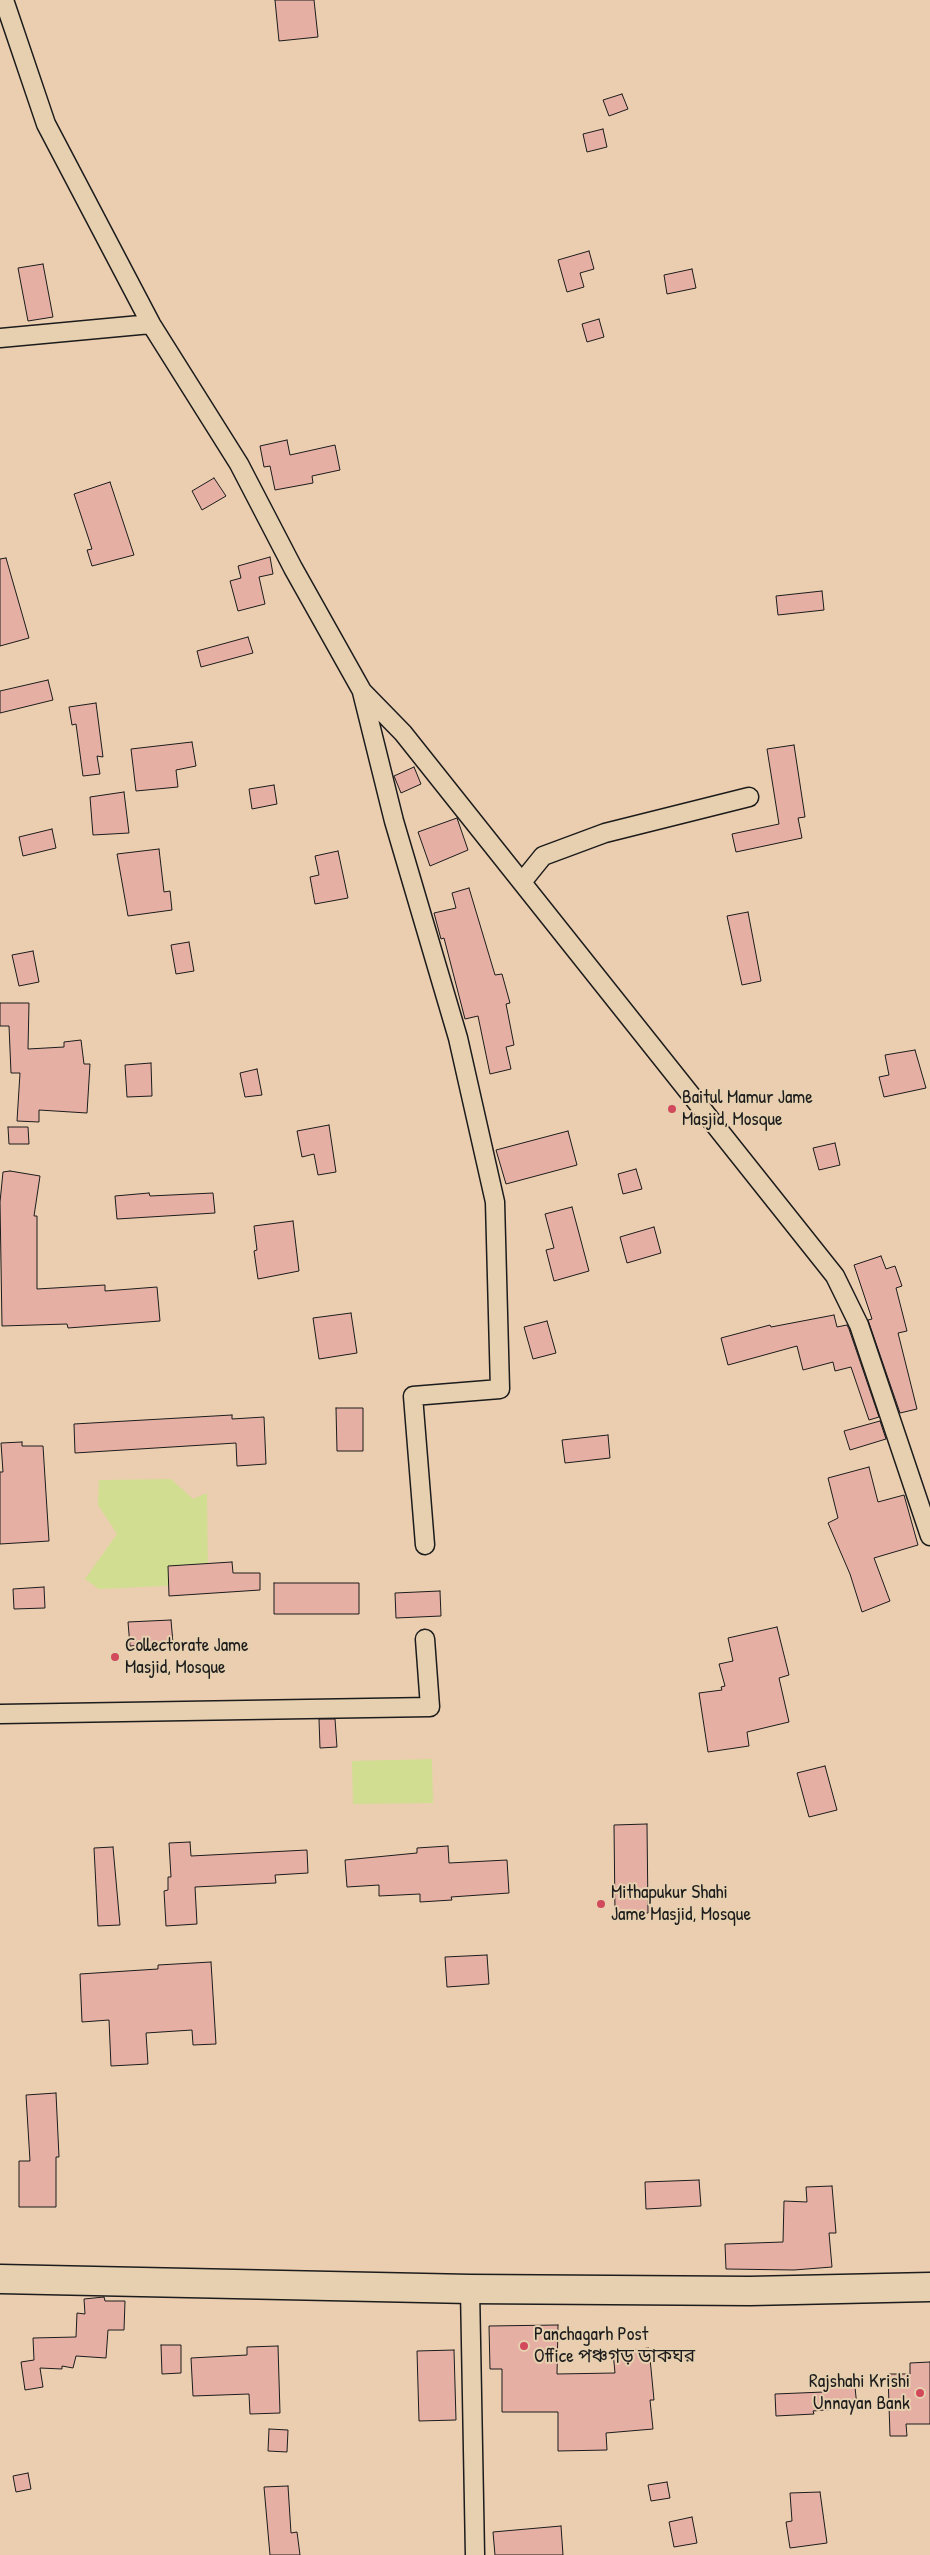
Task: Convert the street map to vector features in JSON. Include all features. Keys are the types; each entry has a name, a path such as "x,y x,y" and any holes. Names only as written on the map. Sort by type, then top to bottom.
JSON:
{"highway":[{"path":"0,2279 470,2289 750,2291 930,2287"}],"street":[{"path":"4,0 46,124 151,324 239,464 293,568 362,691 403,733 835,1276 859,1325 930,1536"},
{"path":"0,338 151,324"},
{"path":"362,691 394,821 458,1038 495,1202 500,1388 413,1396 425,1544"},
{"path":"522,882 543,856 561,849 605,833 749,797"},
{"path":"0,1714 430,1707 425,1639"},
{"path":"470,2289 475,2555"}],"green space":[{"path":"171,1479 193,1499 207,1493 208,1584 99,1589 85,1579 117,1534 98,1505 99,1480"},
{"path":"432,1759 433,1803 353,1804 352,1761"}],"building":[{"path":"275,0 314,0 318,37 279,41"},
{"path":"622,94 628,109 609,116 603,100"},
{"path":"603,129 607,147 587,152 583,134"},
{"path":"589,251 594,269 580,273 584,287 567,292 558,260"},
{"path":"43,264 53,317 28,321 18,268"},
{"path":"692,269 696,288 667,294 664,275"},
{"path":"599,319 604,337 587,342 582,324"},
{"path":"287,440 290,455 335,445 340,470 312,476 313,483 275,490 270,466 264,467 260,446"},
{"path":"214,478 226,496 202,510 192,491"},
{"path":"110,482 134,555 92,566 87,550 92,549 74,494"},
{"path":"270,557 273,574 259,577 265,604 238,611 230,581 241,578 238,566"},
{"path":"6,558 29,638 0,646 0,559"},
{"path":"822,591 824,610 778,615 776,596"},
{"path":"248,637 253,653 201,667 197,651"},
{"path":"48,680 53,700 0,713 0,691"},
{"path":"96,703 103,757 97,756 100,774 83,776 76,724 72,725 69,707"},
{"path":"192,742 196,766 176,770 178,787 136,791 131,749"},
{"path":"794,745 805,817 798,818 802,838 736,852 732,834 779,824 767,749"},
{"path":"414,767 421,784 401,793 394,776"},
{"path":"274,785 277,804 252,809 249,789"},
{"path":"124,792 129,833 93,835 90,797"},
{"path":"457,818 468,850 430,866 418,832"},
{"path":"52,829 56,848 23,856 19,837"},
{"path":"159,849 164,892 170,891 172,910 128,916 117,854"},
{"path":"338,851 348,898 315,904 310,877 319,875 315,856"},
{"path":"469,888 495,975 502,974 510,1003 506,1004 514,1045 506,1047 511,1069 490,1074 478,1016 465,1019 444,938 441,939 434,913 456,908 452,893"},
{"path":"748,912 761,981 742,985 727,916"},
{"path":"189,942 194,971 176,974 171,945"},
{"path":"33,951 39,982 19,986 12,955"},
{"path":"0,1003 29,1003 28,1049 64,1047 64,1042 81,1040 84,1064 90,1064 87,1113 39,1110 39,1122 17,1121 20,1073 11,1073 9,1026 0,1026"},
{"path":"915,1050 926,1088 884,1097 879,1077 889,1075 885,1055"},
{"path":"151,1063 152,1096 127,1097 125,1065"},
{"path":"257,1069 262,1095 245,1097 240,1073"},
{"path":"329,1125 336,1172 318,1175 314,1154 302,1157 297,1131"},
{"path":"8,1127 28,1127 29,1144 9,1144"},
{"path":"568,1131 577,1165 506,1184 496,1150"},
{"path":"835,1143 840,1165 819,1170 813,1148"},
{"path":"636,1169 642,1189 623,1194 618,1174"},
{"path":"10,1171 40,1176 34,1216 37,1216 37,1289 105,1285 105,1291 157,1287 160,1321 68,1328 67,1324 2,1326 0,1202 3,1172"},
{"path":"149,1193 150,1196 213,1193 215,1213 117,1219 115,1196"},
{"path":"572,1207 589,1271 554,1281 546,1250 554,1248 545,1214"},
{"path":"293,1221 299,1271 258,1279 254,1251 257,1250 254,1226"},
{"path":"654,1227 661,1253 627,1263 620,1237"},
{"path":"881,1256 886,1269 895,1266 902,1286 896,1288 907,1331 898,1333 917,1409 900,1413 868,1320 872,1319 854,1265"},
{"path":"351,1313 357,1353 319,1359 313,1318"},
{"path":"834,1315 837,1327 847,1325 849,1329 879,1417 869,1420 851,1367 835,1371 833,1362 803,1370 797,1346 728,1365 721,1338 770,1325 771,1327"},
{"path":"547,1321 556,1353 533,1359 524,1327"},
{"path":"336,1408 363,1408 363,1451 337,1451"},
{"path":"232,1415 232,1419 264,1417 266,1464 237,1466 236,1443 75,1453 74,1424"},
{"path":"880,1421 886,1439 850,1450 844,1431"},
{"path":"608,1435 610,1458 565,1463 562,1440"},
{"path":"22,1442 22,1446 43,1446 49,1541 0,1544 0,1472 3,1472 1,1443"},
{"path":"869,1467 878,1502 904,1495 918,1545 874,1558 890,1601 862,1612 850,1574 828,1523 838,1518 828,1478"},
{"path":"232,1562 233,1573 260,1573 260,1590 169,1596 168,1566"},
{"path":"274,1583 359,1583 359,1614 274,1614"},
{"path":"44,1587 45,1608 14,1609 13,1589"},
{"path":"440,1591 441,1616 396,1618 395,1593"},
{"path":"171,1620 173,1643 130,1646 128,1622"},
{"path":"777,1627 789,1675 779,1678 789,1722 747,1732 749,1746 708,1752 699,1693 722,1690 721,1687 725,1686 719,1664 733,1661 728,1638"},
{"path":"319,1719 335,1719 337,1747 320,1748"},
{"path":"825,1766 837,1810 809,1817 797,1773"},
{"path":"647,1824 648,1913 615,1913 614,1825"},
{"path":"190,1842 191,1856 307,1850 308,1873 275,1875 276,1883 195,1887 197,1924 166,1926 164,1891 168,1890 168,1877 171,1877 169,1843"},
{"path":"448,1846 449,1863 507,1860 509,1893 451,1897 452,1900 420,1902 420,1894 379,1896 379,1885 347,1887 345,1860 417,1853 417,1848"},
{"path":"113,1847 120,1925 98,1926 94,1848"},
{"path":"487,1955 489,1984 447,1987 445,1957"},
{"path":"211,1962 216,2044 193,2045 192,2030 146,2033 148,2064 111,2066 109,2020 82,2022 80,1974 158,1969 158,1965"},
{"path":"56,2093 59,2157 56,2157 56,2207 19,2207 19,2161 30,2161 26,2095"},
{"path":"699,2180 701,2206 646,2209 645,2182"},
{"path":"832,2186 836,2233 829,2233 832,2267 794,2270 726,2269 725,2244 783,2242 784,2201 807,2202 806,2187"},
{"path":"104,2297 105,2301 125,2301 124,2330 108,2330 106,2358 76,2356 73,2368 62,2366 62,2369 40,2368 43,2387 25,2390 21,2362 34,2360 33,2338 76,2337 77,2313 85,2314 84,2299"},
{"path":"558,2325 557,2374 615,2373 613,2352 649,2348 654,2400 650,2400 653,2429 606,2433 607,2450 558,2451 558,2412 502,2412 502,2369 490,2369 489,2326"},
{"path":"161,2345 181,2345 181,2373 162,2374"},
{"path":"278,2346 280,2413 250,2414 249,2394 193,2396 191,2358 247,2355 247,2347"},
{"path":"454,2350 456,2420 419,2421 417,2351"},
{"path":"930,2362 930,2424 906,2424 907,2436 890,2436 888,2374 910,2374 910,2363"},
{"path":"854,2377 857,2407 813,2411 814,2414 776,2416 775,2394 824,2392 823,2380"},
{"path":"269,2429 288,2430 287,2452 268,2451"},
{"path":"28,2473 31,2489 16,2492 13,2476"},
{"path":"667,2482 670,2498 651,2501 648,2485"},
{"path":"288,2486 291,2533 297,2532 300,2555 270,2555 264,2487"},
{"path":"820,2492 827,2543 790,2548 786,2522 792,2521 790,2493"},
{"path":"692,2517 697,2543 674,2547 669,2522"},
{"path":"561,2526 563,2555 495,2555 493,2532"}],"place":[{"name":"Baitul Mamur Jame Masjid, Mosque","path":"672,1109"},
{"name":"Collectorate Jame Masjid, Mosque","path":"115,1657"},
{"name":"Mithapukur Shahi Jame Masjid, Mosque","path":"601,1904"},
{"name":"Panchagarh Post Office পঞ্চগড় ডাকঘর","path":"524,2346"},
{"name":"Rajshahi Krishi Unnayan Bank","path":"920,2393"}]}
